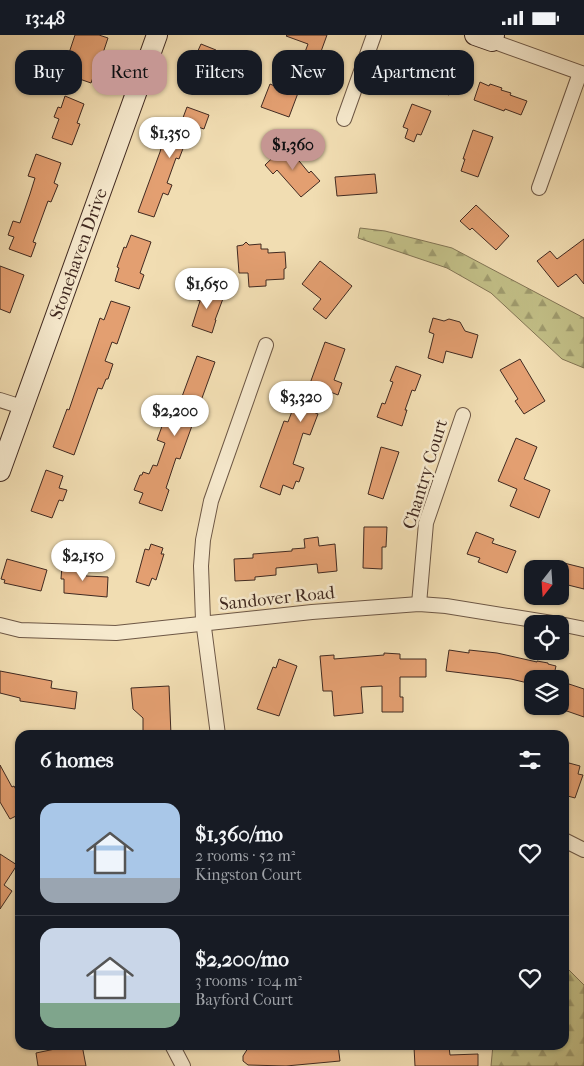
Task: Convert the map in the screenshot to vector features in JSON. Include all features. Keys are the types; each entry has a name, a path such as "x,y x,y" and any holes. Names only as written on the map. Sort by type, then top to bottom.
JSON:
{"street":[{"name":"Stonehaven Drive","path":"0,471 157,35"},
{"path":"344,119 374,35"},
{"path":"487,37 582,74 539,188"},
{"path":"217,730 204,625 201,566 203,540 209,511 224,462 266,345"},
{"path":"0,400 22,407"},
{"name":"Chantry Court","path":"419,604 426,523 463,415"},
{"name":"Sandover Road","path":"0,625 20,630 116,633 312,612 419,604 446,606 524,618"},
{"name":"Sandover Road","path":"569,626 584,629"},
{"path":"569,842 584,850"},
{"path":"174,1050 182,1066"}],"green space":[{"path":"360,228 385,231 452,248 584,318 584,368 562,359 491,293 447,268 358,238"},
{"path":"569,970 584,985 584,1066 491,1066 493,1050 569,1050"}],"building":[{"path":"75,35 99,35 108,38 104,50 92,50 91,83 82,80 82,50 70,50"},
{"path":"327,35 322,50 306,50 308,44 286,36"},
{"path":"201,44 216,50 198,50"},
{"path":"480,82 502,88 501,90 511,93 510,95 527,101 521,115 474,100"},
{"path":"270,84 272,85 272,95 297,95 289,117 261,107"},
{"path":"65,96 84,104 77,123 80,124 72,145 52,138 59,119 54,117 58,107 61,108"},
{"path":"412,104 431,111 421,135 417,134 414,142 405,138 408,129 403,127"},
{"path":"187,107 209,115 204,129 192,125 179,159 176,158 167,183 172,185 168,195 163,193 154,217 138,212 160,152 162,145 160,144 164,133 166,134 171,119 181,123"},
{"path":"473,130 493,137 478,177 461,171"},
{"path":"288,143 297,154 295,156 309,173 311,171 320,181 301,197 277,170 273,174 265,165"},
{"path":"36,154 61,163 54,183 58,185 51,202 48,201 33,242 36,243 31,257 9,249 14,237 8,235 13,221 20,223 35,178 28,176"},
{"path":"375,174 377,193 337,196 335,177"},
{"path":"476,205 509,236 496,250 472,228 470,230 460,221"},
{"path":"131,235 151,242 140,273 144,275 139,289 115,281 119,268 117,267 124,247 126,248"},
{"path":"584,239 584,284 576,274 558,287 537,261 550,251 557,259"},
{"path":"246,242 249,245 261,244 261,249 268,249 268,253 285,252 286,268 284,269 284,279 266,280 266,286 249,287 248,273 239,273 237,246 243,245"},
{"path":"320,261 352,286 326,319 313,309 321,299 302,284"},
{"path":"0,266 24,275 10,313 0,309"},
{"path":"199,287 224,296 212,333 192,326 200,301 195,299"},
{"path":"111,301 130,307 117,344 112,342 105,361 113,364 108,379 106,379 102,389 98,388 74,455 53,447 67,409 69,410 100,318 104,320"},
{"path":"433,318 460,322 465,331 478,335 472,358 446,351 443,363 428,358 434,334 429,332"},
{"path":"325,342 345,349 334,380 342,383 338,395 320,388 311,411 318,414 310,435 303,433 293,464 304,468 299,482 296,481 293,489 283,485 280,495 260,487 284,421 288,422 299,398 304,400"},
{"path":"197,356 215,362 180,459 176,458 166,488 169,490 162,511 139,503 143,493 134,490 140,475 143,472 149,474 153,465 157,466 165,443 157,440 165,418 173,421"},
{"path":"520,359 545,401 524,414 515,401 518,399 500,370"},
{"path":"396,366 421,375 415,391 412,390 402,426 377,417 382,403 385,404 393,382 390,381"},
{"path":"516,438 537,447 524,479 550,490 539,518 510,506 517,489 498,481"},
{"path":"381,447 399,452 383,499 368,494"},
{"path":"46,470 63,476 59,488 67,490 63,501 59,500 52,518 31,511"},
{"path":"364,527 387,527 386,547 382,547 382,569 363,568"},
{"path":"476,532 494,539 492,543 516,551 507,573 478,562 480,558 467,554"},
{"path":"318,537 319,546 335,544 337,571 318,573 317,564 276,568 276,575 255,577 255,580 235,581 234,559 253,558 253,554 305,548 304,539"},
{"path":"151,544 163,548 161,554 164,554 156,580 152,578 149,586 136,582 145,549 149,550"},
{"path":"7,559 47,570 41,591 4,583 5,580 1,579"},
{"path":"569,564 584,568 584,589 569,585"},
{"path":"62,565 87,567 86,576 108,577 107,597 64,593 64,579 61,579"},
{"path":"449,650 469,653 469,650 497,653 556,666 555,670 524,670 524,682 446,671"},
{"path":"384,653 400,654 400,659 426,659 426,677 400,677 400,697 403,697 403,712 382,712 382,686 361,687 363,713 334,716 332,691 323,691 320,656 334,655 334,659 384,655"},
{"path":"279,659 297,666 279,716 257,709 273,667 276,668"},
{"path":"0,671 52,681 51,688 77,692 75,709 20,701 20,698 0,693"},
{"path":"569,684 584,689 584,717 569,712"},
{"path":"169,686 171,730 143,730 143,718 133,709 131,688"},
{"path":"569,763 580,766 578,774 583,775 575,798 569,796"},
{"path":"0,765 12,787 15,788 15,816 10,819 0,802"},
{"path":"0,854 15,864 15,868 4,885 12,891 0,909"},
{"path":"50,1050 83,1050 86,1066 38,1066 36,1053"},
{"path":"247,1050 339,1050 340,1061 286,1066 248,1065 243,1061 243,1056"},
{"path":"414,1050 449,1050 450,1055 478,1054 478,1066 415,1066"}]}
